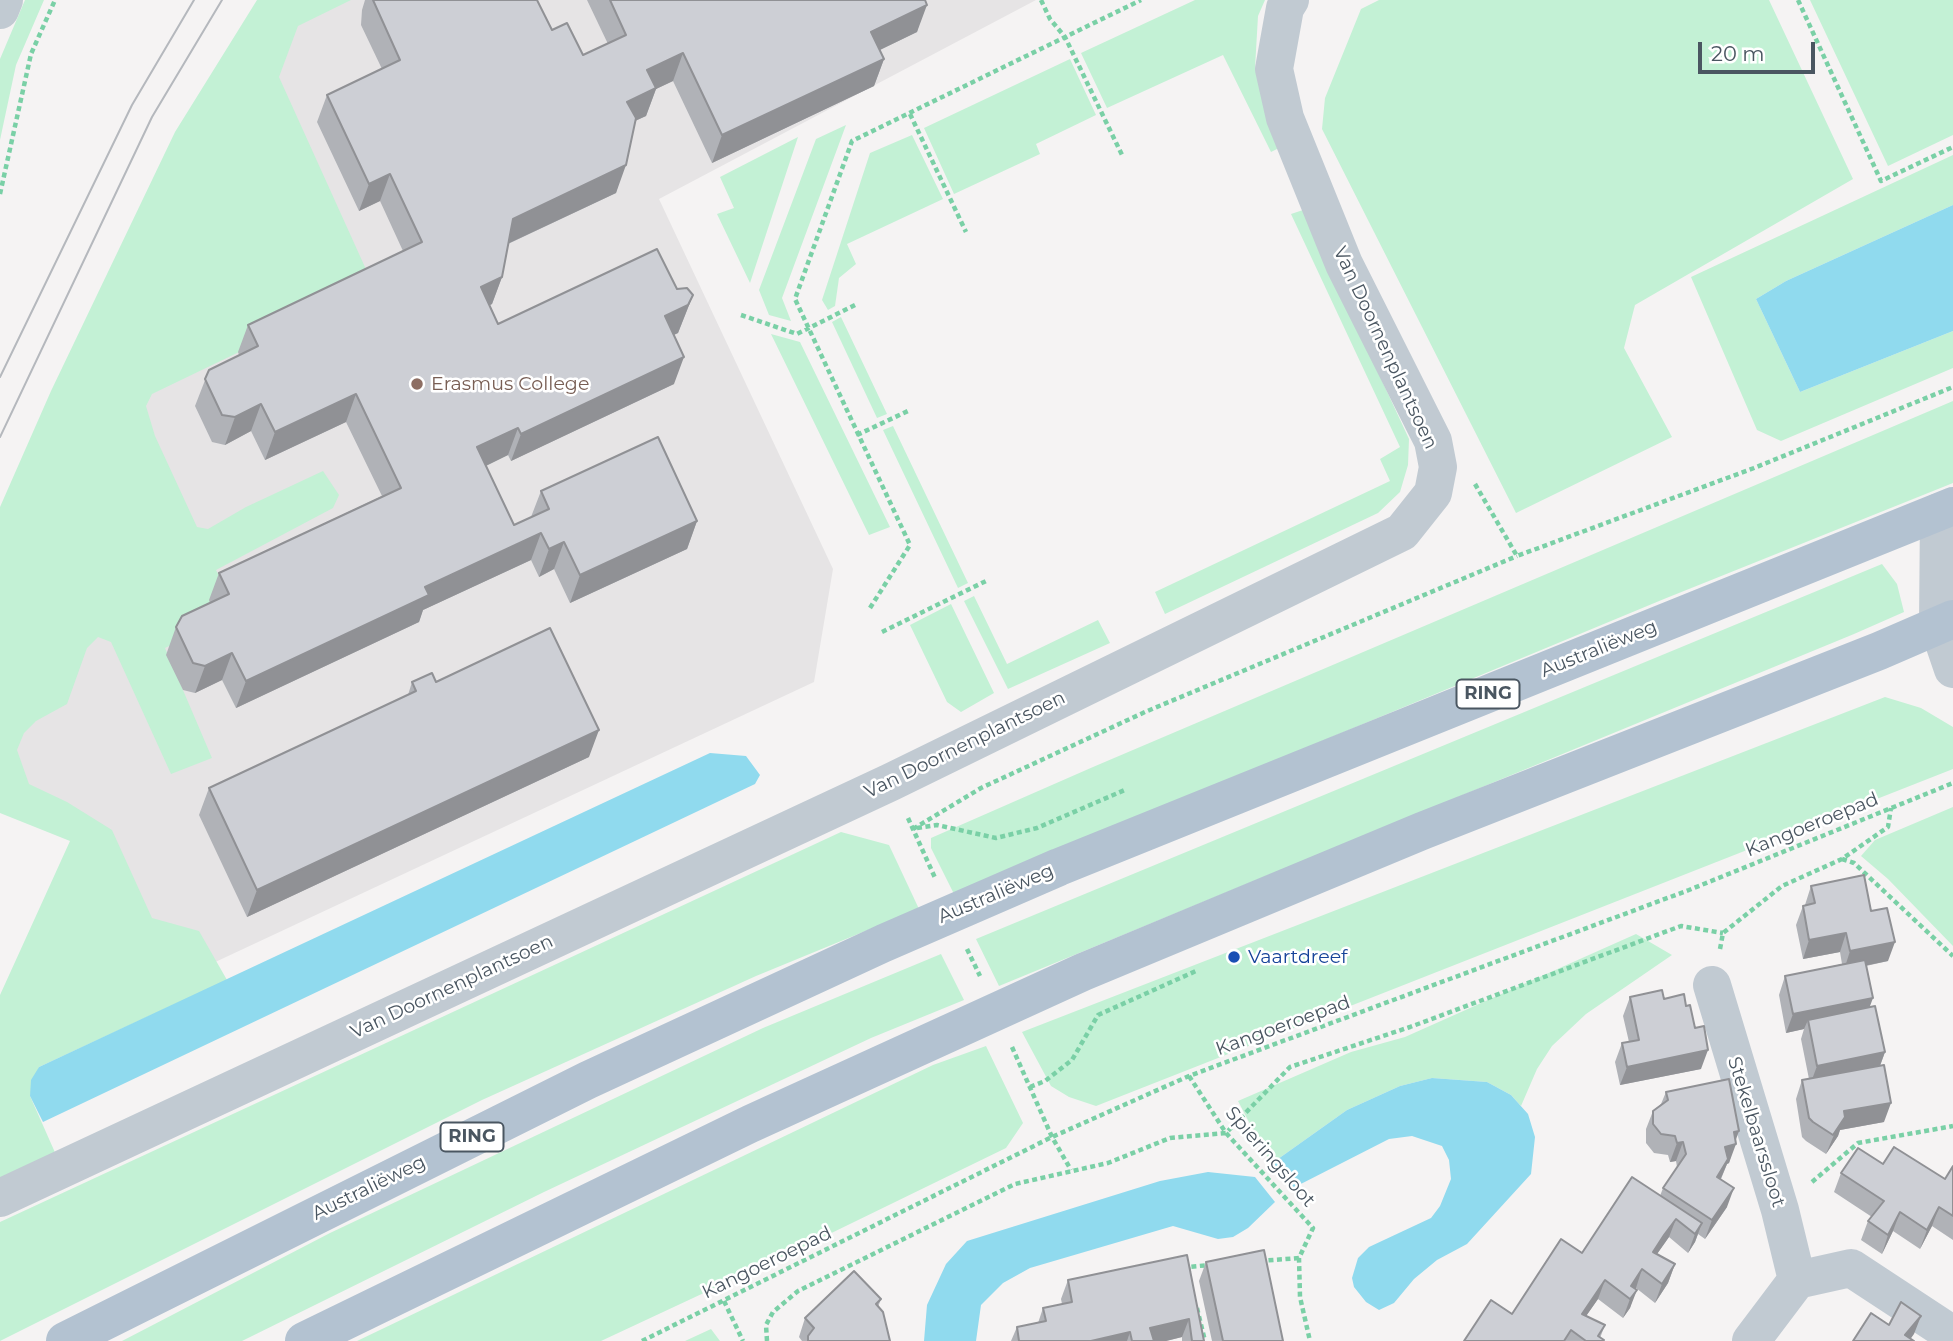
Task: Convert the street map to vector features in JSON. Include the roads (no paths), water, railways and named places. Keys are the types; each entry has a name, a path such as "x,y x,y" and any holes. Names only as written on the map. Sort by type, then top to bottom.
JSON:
{"main road":[{"name":"Australiëweg","path":"65,1341 587,1080 884,943 1037,877 1948,514"},
{"path":"304,1341 738,1130 1083,972 1422,831 1866,656 1945,622"}],"street":[{"path":"0,10 4,0"},
{"name":"Van Doornenplantsoen","path":"0,1198 891,782 1402,532 1433,493 1438,467 1433,441 1344,264 1285,118 1274,69 1285,8 1290,0"},
{"path":"1948,514 1945,622 1953,669"},
{"name":"Stekelbaarssloot","path":"1712,985 1780,1210 1797,1280"},
{"path":"1751,1341 1797,1280 1851,1268 1953,1335"}],"water":[{"path":"1953,205 1953,331 1800,392 1756,299 1786,281"},
{"path":"710,753 746,756 760,775 755,784 43,1122 30,1096 31,1080 39,1067"},
{"path":"1432,1078 1487,1082 1511,1095 1528,1114 1535,1137 1531,1174 1467,1244 1437,1260 1414,1279 1394,1303 1379,1310 1366,1302 1354,1287 1352,1278 1358,1258 1369,1247 1431,1218 1440,1206 1451,1179 1449,1160 1442,1146 1412,1136 1389,1139 1291,1189 1271,1164 1347,1110 1400,1086"},
{"path":"1208,1172 1255,1177 1275,1202 1248,1228 1233,1237 1218,1239 1173,1226 1030,1268 1003,1283 981,1305 976,1341 924,1341 927,1305 946,1264 967,1241 1160,1181"}],"tram line":[{"path":"0,377 132,105 194,0"},
{"path":"0,437 152,117 222,0"}],"place":[{"name":"Erasmus College","path":"417,384"},
{"name":"Vaartdreef","path":"1234,957"}]}
